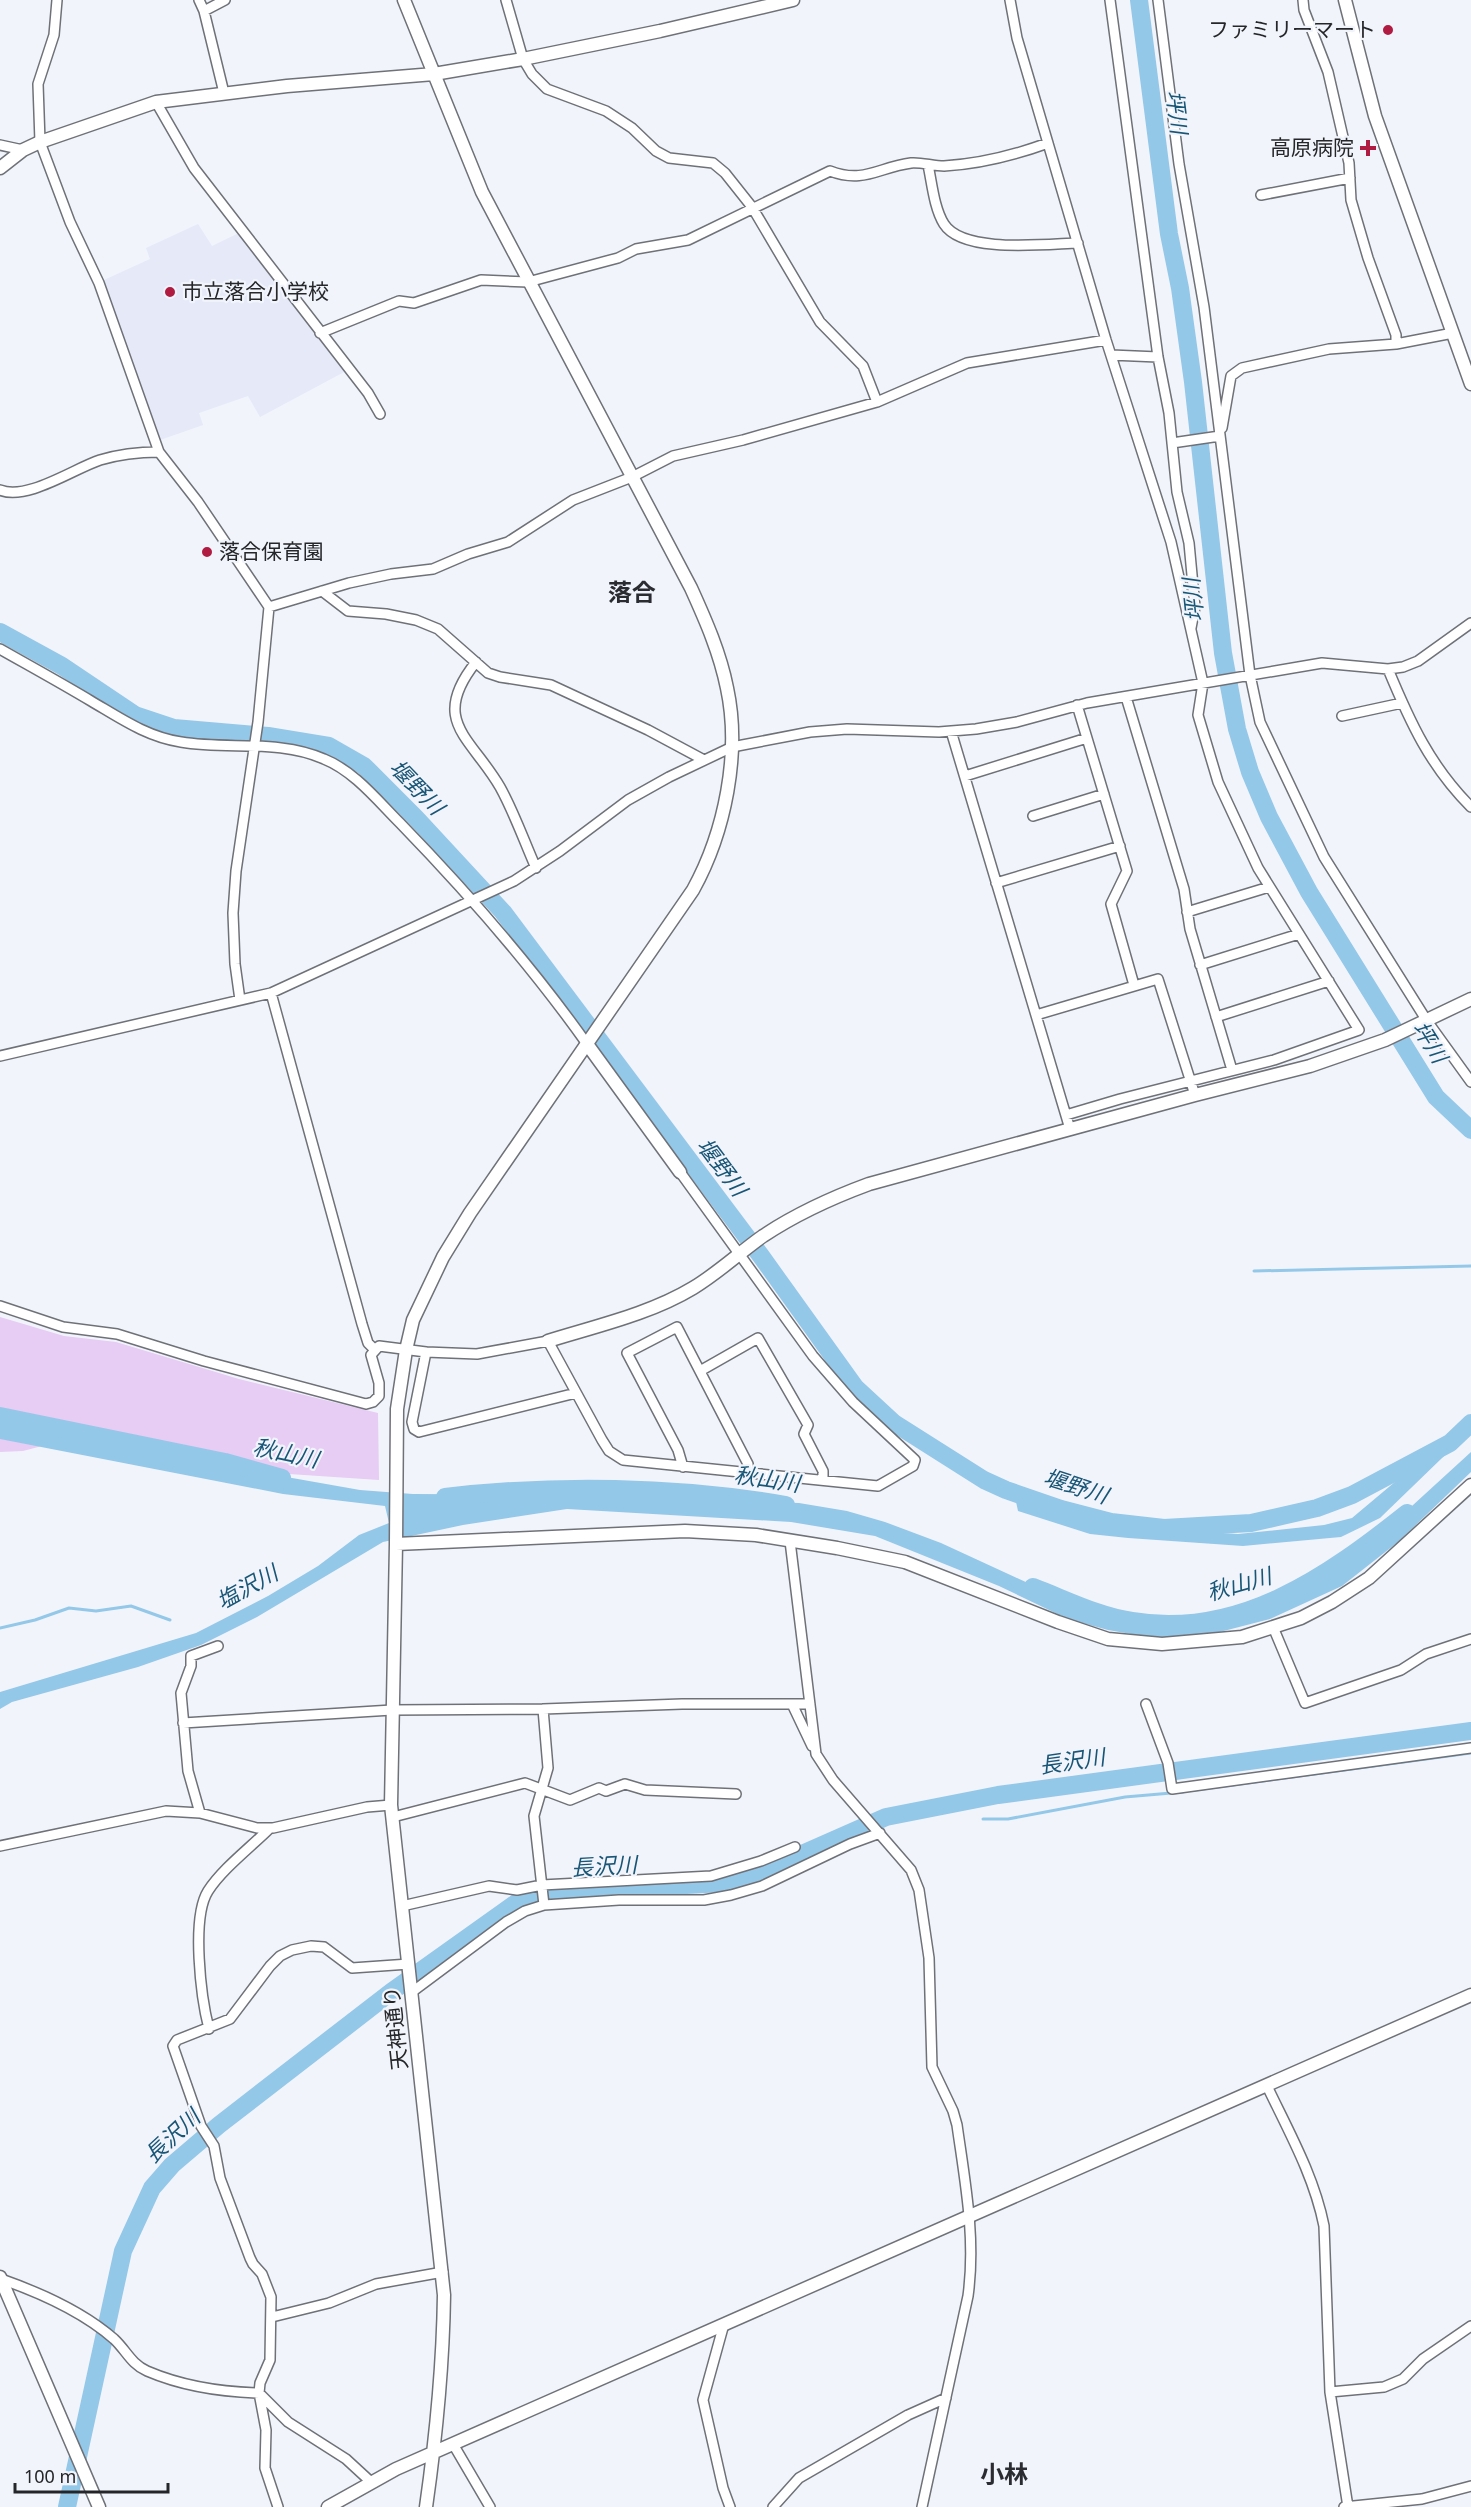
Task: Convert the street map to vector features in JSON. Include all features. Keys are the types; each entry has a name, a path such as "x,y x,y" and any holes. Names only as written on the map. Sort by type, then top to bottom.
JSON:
{"street":[{"path":"57,0 54,35 38,84 40,142 70,222 99,283 159,452 198,502 270,607 255,746 235,881 234,954 240,1000"},
{"path":"199,0 204,11 224,93"},
{"path":"204,11 225,0"},
{"name":"天神通り","path":"404,0 482,192 691,588 712,633 728,690 732,747 727,796 716,838 700,877 684,905 470,1213 443,1257 413,1320 406,1350 397,1409 398,1475 392,1710 392,1811 443,2272 444,2342 434,2452 426,2507"},
{"path":"506,0 523,59 532,74 547,89 606,111 632,128 656,151 669,158 713,163 724,173 752,207 820,322 863,366 877,402"},
{"path":"0,168 23,150 40,142 156,102 224,93 434,74 523,59 660,31 793,0"},
{"path":"1010,0 1017,38 1106,340 1171,542 1203,683 1198,715 1218,782 1253,860 1359,1030 1274,1060 1190,1080 1066,1115"},
{"path":"1110,0 1158,357 1175,442 1177,492 1189,543 1195,608 1190,630"},
{"path":"1158,0 1179,165 1204,307 1217,436 1247,675 1260,722 1324,857 1427,1022 1471,1082"},
{"path":"1303,0 1304,10 1328,72 1349,163 1351,200 1368,258 1396,335 1396,345"},
{"path":"1345,0 1375,116 1471,384"},
{"path":"156,102 194,168 320,333 369,393 380,414"},
{"path":"320,333 399,301 414,303 481,280 528,282 618,258 636,249 688,240 830,171 844,177 865,177 913,163 944,166 1011,156 1048,143"},
{"path":"0,145 23,150"},
{"path":"928,165 939,212 945,225 975,243 1014,245 1078,243"},
{"path":"1261,195 1350,178"},
{"path":"1217,436 1231,376 1242,368 1329,349 1396,345 1453,333"},
{"path":"270,607 391,574 433,569 468,554 508,542 573,500 632,477 684,453 743,440 877,402 967,363 1106,340"},
{"path":"1111,355 1158,357"},
{"path":"1175,442 1217,436"},
{"path":"0,490 24,492 98,461 128,452 159,452"},
{"path":"322,591 348,611 386,614 416,620 438,629 488,673 551,686 591,702 704,760"},
{"path":"0,1056 271,993 494,891 536,868 628,800 732,747 819,731 847,729 951,731 1017,722 1077,705 1322,663 1388,669 1403,667 1418,661 1471,623"},
{"path":"0,649 149,734 181,742 290,749 340,766 367,790 474,900 552,994 813,1356 853,1402 915,1460 914,1466 878,1485 623,1460 609,1451 548,1341"},
{"path":"476,662 461,680 457,690 454,710 458,727 500,787 536,868"},
{"path":"1388,669 1427,752 1449,785 1471,807"},
{"path":"1126,698 1184,889 1190,929 1232,1070"},
{"path":"1342,716 1402,703"},
{"path":"1077,705 1127,871 1111,904 1134,985"},
{"path":"951,731 1070,1129"},
{"path":"965,776 1087,738"},
{"path":"1033,816 1104,794"},
{"path":"996,883 1120,846"},
{"path":"1187,912 1269,887"},
{"path":"1200,965 1299,934"},
{"path":"1036,1015 1158,979 1195,1095"},
{"path":"1216,1017 1329,981"},
{"path":"271,993 365,1334 368,1343 375,1350"},
{"path":"0,1306 63,1327 117,1334 204,1361 366,1404 373,1402 379,1396 379,1383 372,1355 380,1346 426,1352 477,1354 548,1341 617,1320 669,1301 694,1287 780,1225 818,1204 868,1184 1310,1066 1384,1040 1427,1022 1471,999"},
{"path":"683,1467 678,1450 627,1353 678,1327 748,1464 749,1473"},
{"path":"700,1371 758,1338 808,1425 804,1434 823,1471 823,1480"},
{"path":"426,1352 412,1422 414,1429 419,1432 576,1393"},
{"path":"396,1544 685,1531 756,1535 905,1562 1058,1622 1108,1639 1162,1644 1242,1637 1301,1618 1332,1602 1369,1578 1471,1485"},
{"path":"790,1541 816,1754"},
{"path":"1273,1626 1305,1703 1401,1670 1426,1654 1471,1639"},
{"path":"200,1813 188,1771 181,1693 191,1666 191,1656 218,1646"},
{"path":"183,1723 392,1710 543,1709 682,1704 810,1704"},
{"path":"792,1704 816,1754 833,1780 911,1870 919,1890 929,1958 932,2067 953,2111 957,2125 970,2215 971,2271 922,2507"},
{"path":"1146,1704 1168,1763 1172,1789 1471,1748"},
{"path":"543,1709 548,1768 534,1816 544,1905"},
{"path":"0,1846 166,1811 200,1813 257,1828 270,1828 367,1807 392,1811 525,1783 570,1800 599,1788 606,1791 625,1785 645,1790 736,1794"},
{"path":"208,2029 201,1990 201,1907 208,1890 270,1828"},
{"path":"412,1992 506,1922 525,1911 544,1905 619,1900 704,1900 731,1895 762,1886 850,1844 880,1833"},
{"path":"402,1906 489,1886 517,1890 542,1885 711,1875 761,1861 795,1847"},
{"path":"278,2507 265,2468 266,2430 259,2393 260,2383 270,2360 269,2341 272,2317 270,2296 262,2274 250,2258 220,2178 214,2146 201,2126 173,2046 177,2040 230,2019 270,1966 280,1956 292,1950 312,1946 324,1947 352,1968 409,1967"},
{"path":"328,2507 371,2482 434,2452 1471,1995"},
{"path":"1267,2086 1309,2173 1319,2200 1324,2226 1330,2392 1347,2507 1422,2499 1471,2486"},
{"path":"272,2317 329,2303 376,2284 443,2272"},
{"path":"1,2278 36,2291 64,2305 112,2338 132,2362 146,2371 213,2390 259,2393 288,2422 346,2459 371,2482"},
{"path":"1,2278 99,2507"},
{"path":"724,2324 702,2400 723,2488 730,2507"},
{"path":"1330,2392 1384,2387 1403,2379 1423,2360 1471,2326"},
{"path":"773,2507 799,2478 908,2415 946,2398"},
{"path":"453,2444 490,2507"}],"shaded area":[{"path":"198,224 212,246 241,232 256,256 346,371 260,417 248,396 199,413 203,425 160,440 104,280 150,259 146,248"},
{"path":"0,1317 64,1336 116,1342 239,1379 378,1413 379,1480 289,1474 219,1456 99,1431 23,1451 0,1452"}],"water":[{"path":"1471,1418 1471,1430 1380,1518 1341,1537 1243,1546 1090,1534 1018,1511 1015,1497 1079,1517 1124,1527 1238,1534 1324,1525 1352,1518"},
{"path":"0,1421 185,1459 360,1490 413,1494 570,1495 799,1503 847,1511 885,1522 941,1543 1106,1619 1163,1629 1211,1623 1266,1610 1343,1569 1471,1452 1471,1472 1398,1542 1342,1586 1270,1619 1212,1634 1166,1640 1108,1630 1068,1619 999,1586 875,1536 791,1522 567,1509 463,1525 383,1542 257,1617 201,1645 138,1667 12,1702 0,1709 0,1692 196,1633 268,1596 318,1566 359,1535 389,1523 385,1506 283,1494 0,1439"}],"waterway":[{"name":"坪川","path":"1139,0 1169,234 1180,288 1193,382 1223,653 1237,729 1250,772 1269,817 1309,892 1436,1097 1471,1130"},
{"name":"堰野川","path":"0,632 62,666 135,715 174,728 268,736 329,746 364,766 416,818 503,912 761,1256 855,1387 894,1423 984,1480 1061,1509 1111,1522 1164,1528 1251,1523 1317,1508 1352,1495 1450,1443 1471,1423"},
{"path":"1254,1271 1471,1266"},
{"name":"秋山川","path":"0,1416 225,1462 282,1478"},
{"name":"秋山川","path":"445,1497 529,1490 616,1489 702,1494 786,1505"},
{"name":"秋山川","path":"1033,1587 1119,1619 1171,1624 1209,1621 1245,1611 1313,1580 1346,1559 1407,1513"},
{"path":"0,1628 35,1620 69,1608 96,1611 131,1606 170,1620"},
{"name":"長沢川","path":"67,2507 123,2251 152,2188 172,2165 219,2125 391,1992 523,1898 555,1892 724,1883 768,1869 886,1817 998,1795 1471,1731"},
{"path":"1195,1790 1471,1753"},
{"path":"983,1819 1008,1819 1125,1797 1183,1792"}],"place":[{"name":"ファミリーマート","path":"1388,30"},
{"name":"高原病院","path":"1368,148"},
{"name":"市立落合小学校","path":"170,292"},
{"name":"落合保育園","path":"207,552"}],"district":[{"name":"落合","path":"632,593"},
{"name":"小林","path":"1004,2475"}],"water label":[{"name":"塩沢川","path":"247,1587"}]}
